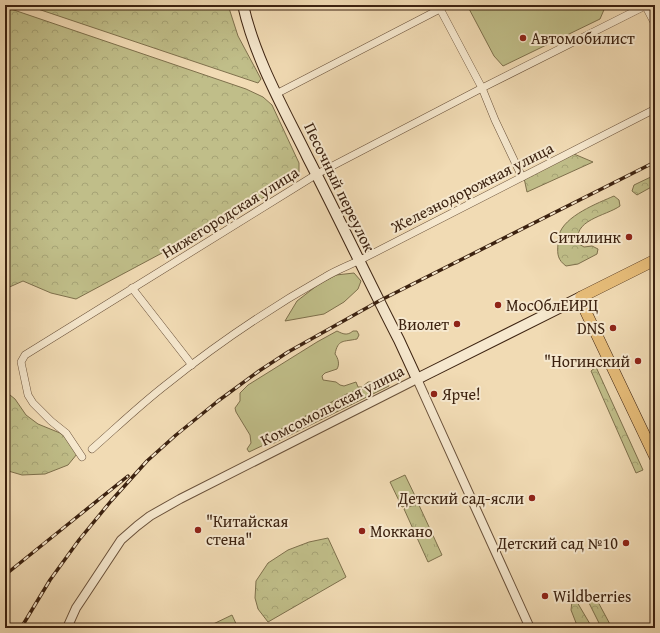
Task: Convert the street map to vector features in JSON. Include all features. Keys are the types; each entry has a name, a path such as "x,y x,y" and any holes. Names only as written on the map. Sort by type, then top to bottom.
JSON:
{"main road":[{"name":"Песочный переулок","path":"242,5 255,45 276,94 418,379"},
{"name":"Комсомольская улица","path":"418,379 655,260"},
{"path":"581,297 585,310 655,457"}],"street":[{"path":"646,5 655,24"},
{"name":"Нижегородская улица","path":"82,457 66,433 51,421 33,403 28,395 21,362 26,355 316,174 646,5"},
{"path":"276,94 439,7 482,88 495,120 522,177"},
{"name":"Железнодорожная улица","path":"92,449 135,410 168,383 252,322 290,297 327,276 655,109"},
{"path":"132,288 192,365"},
{"path":"418,379 530,628"},
{"name":"Комсомольская улица","path":"67,628 76,608 117,545 125,536 150,516 180,499 418,379"}],"green space":[{"path":"26,5 228,5 238,36 261,79 258,83"},
{"name":"Автомобилист","path":"467,5 606,5 600,19 503,66 494,56"},
{"path":"5,7 246,89 263,97 272,105 299,163 299,174 292,181 235,214 76,299 51,293 23,281 5,289"},
{"path":"574,154 593,162 527,192 524,178"},
{"path":"655,175 655,185 637,195 632,191 634,185"},
{"path":"614,196 619,200 620,206 591,220 580,229 578,236 579,244 584,247 592,246 598,249 597,254 578,264 566,266 561,262 558,254 558,237 562,228 574,216 582,211"},
{"path":"354,273 361,281 358,289 344,302 324,314 285,321 297,301 319,284 336,275"},
{"path":"337,331 349,334 353,331 357,331 359,335 357,339 340,343 335,354 338,361 338,367 337,369 325,373 322,376 323,380 336,382 344,386 356,382 358,387 362,387 368,382 376,382 377,385 347,394 274,433 268,440 268,443 249,452 247,449 251,443 250,435 235,408 240,401 240,393 248,385"},
{"path":"596,367 643,470 636,473 591,371"},
{"path":"387,381 389,386 274,443 268,443 268,440 274,433 347,394"},
{"path":"5,391 15,399 26,415 38,424 60,433 70,441 77,454 68,465 45,474 22,475 5,470"},
{"path":"405,475 417,500 402,507 390,482"},
{"path":"418,503 442,555 428,562 404,509"},
{"path":"328,538 346,577 268,622 258,609 255,598 256,581 268,563 288,550 309,542"},
{"path":"590,596 597,600 612,628 600,628 601,627 588,601"},
{"path":"572,601 577,602 590,624 596,628 578,628 571,610"},
{"path":"232,615 238,628 210,628 209,626"}],"railway":[{"path":"21,628 50,580 79,540 111,501 147,461 218,401 288,352 379,301 655,162"},
{"path":"5,575 128,476"}],"place":[{"name":"Автомобилист","path":"523,38"},
{"name":"Ситилинк","path":"629,237"},
{"name":"МосОблЕИРЦ","path":"498,305"},
{"name":"Виолет","path":"457,324"},
{"name":"DNS","path":"613,328"},
{"name":"\"Ногинский","path":"638,361"},
{"name":"Ярче!","path":"434,394"},
{"name":"Детский сад-ясли","path":"532,498"},
{"name":"\"Китайская стена\"","path":"198,530"},
{"name":"Моккано","path":"362,531"},
{"name":"Детский сад №10","path":"626,543"},
{"name":"Wildberries","path":"545,596"}]}
